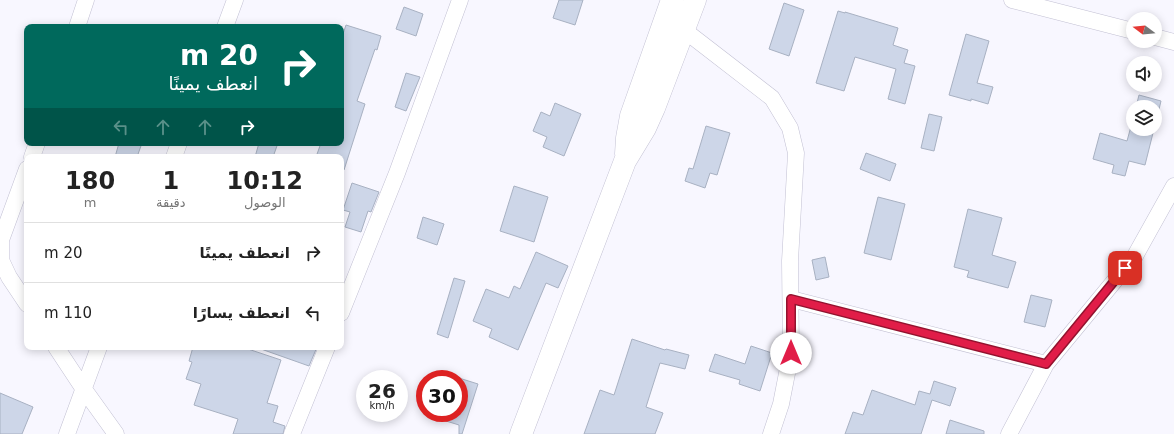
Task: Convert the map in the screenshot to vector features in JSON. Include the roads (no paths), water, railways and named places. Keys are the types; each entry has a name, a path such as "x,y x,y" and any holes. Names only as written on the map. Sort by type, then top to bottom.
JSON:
{"main road":[{"path":"625,162 631,116 672,0"},
{"path":"521,434 625,162 645,128 654,108 695,0"}],"street":[{"path":"78,24 86,0"},
{"path":"226,24 235,0"},
{"path":"344,306 397,173 460,0"},
{"path":"1012,0 1126,29"},
{"path":"684,30 772,98 790,128 796,153 790,261 791,353 781,404 771,434"},
{"path":"1162,39 1174,42"},
{"path":"24,177 0,240 1,260 24,299"},
{"path":"1009,434 1046,364 1135,256 1174,186"},
{"path":"791,299 1046,364"},
{"path":"58,350 116,434"},
{"path":"67,434 98,350"},
{"path":"292,434 326,350"}]}
